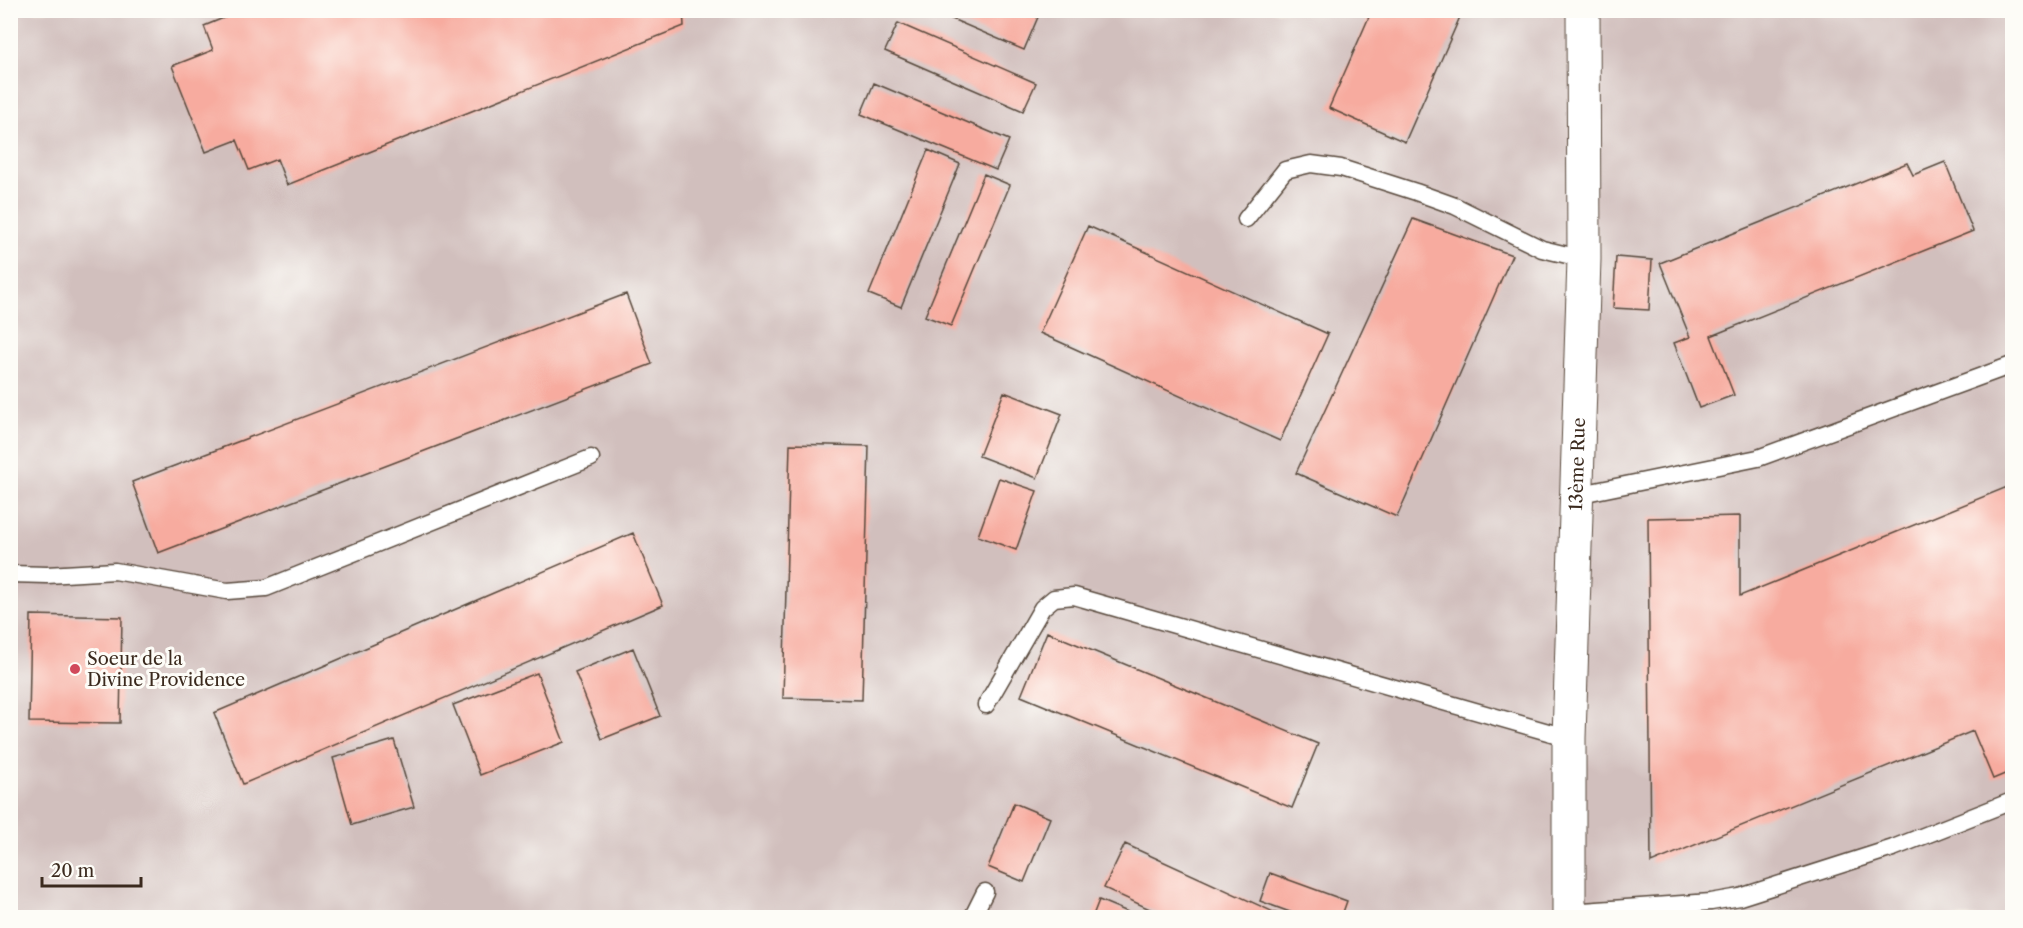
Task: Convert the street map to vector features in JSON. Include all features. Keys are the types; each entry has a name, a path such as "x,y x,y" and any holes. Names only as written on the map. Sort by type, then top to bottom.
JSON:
{"street":[{"name":"13ème Rue","path":"1569,915 1569,738 1584,259 1583,10"}],"lane":[{"path":"1246,219 1285,170 1311,164 1341,168 1416,192 1455,207 1542,249 1584,259"},
{"path":"1576,495 1758,458 2013,365"},
{"path":"10,574 47,575 115,571 227,591 266,588 591,458"},
{"path":"986,705 1042,608 1054,598 1074,596 1569,738"},
{"path":"1569,915 1711,902 1740,897 1893,848 2013,801"},
{"path":"972,918 985,892"}],"shaded area":[{"path":"11,11 2012,11 2012,917 11,917"}],"building":[{"path":"243,10 683,10 684,26 287,185 277,159 249,170 237,140 206,152 172,66 213,50 204,26"},
{"path":"931,10 1041,10 1024,50"},
{"path":"1372,10 1463,10 1405,142 1329,108"},
{"path":"898,23 1036,83 1023,111 885,51"},
{"path":"874,83 1009,140 996,170 861,114"},
{"path":"928,150 960,164 901,307 869,294"},
{"path":"1945,162 1973,231 1711,336 1734,395 1699,408 1674,343 1690,337 1660,263 1907,163 1913,175"},
{"path":"984,174 1010,185 951,326 925,316"},
{"path":"1413,219 1512,255 1397,517 1296,473"},
{"path":"1088,226 1328,334 1280,441 1040,333"},
{"path":"1616,257 1652,260 1649,310 1613,308"},
{"path":"626,294 652,364 158,553 132,482"},
{"path":"1004,392 1062,414 1037,478 979,456"},
{"path":"790,444 869,446 862,700 783,698"},
{"path":"999,478 1037,491 1016,550 978,536"},
{"path":"2012,485 2012,771 1993,779 1973,731 1651,863 1648,518 1740,516 1740,596"},
{"path":"633,533 663,605 243,784 214,713"},
{"name":"Soeur de la Divine Providence","path":"31,615 122,617 120,723 29,722"},
{"path":"1047,632 1318,744 1292,808 1021,696"},
{"path":"633,648 660,716 602,739 575,672"},
{"path":"537,673 564,742 480,775 453,705"},
{"path":"394,740 414,807 352,825 333,758"},
{"path":"1014,803 1050,818 1024,882 988,867"},
{"path":"1125,844 1280,915 1279,918 1169,918 1104,888"},
{"path":"1270,873 1347,901 1341,918 1306,918 1260,901"},
{"path":"1099,900 1140,917 1140,918 1092,918"}],"place":[{"name":"Soeur de la Divine Providence","path":"75,669"}]}
